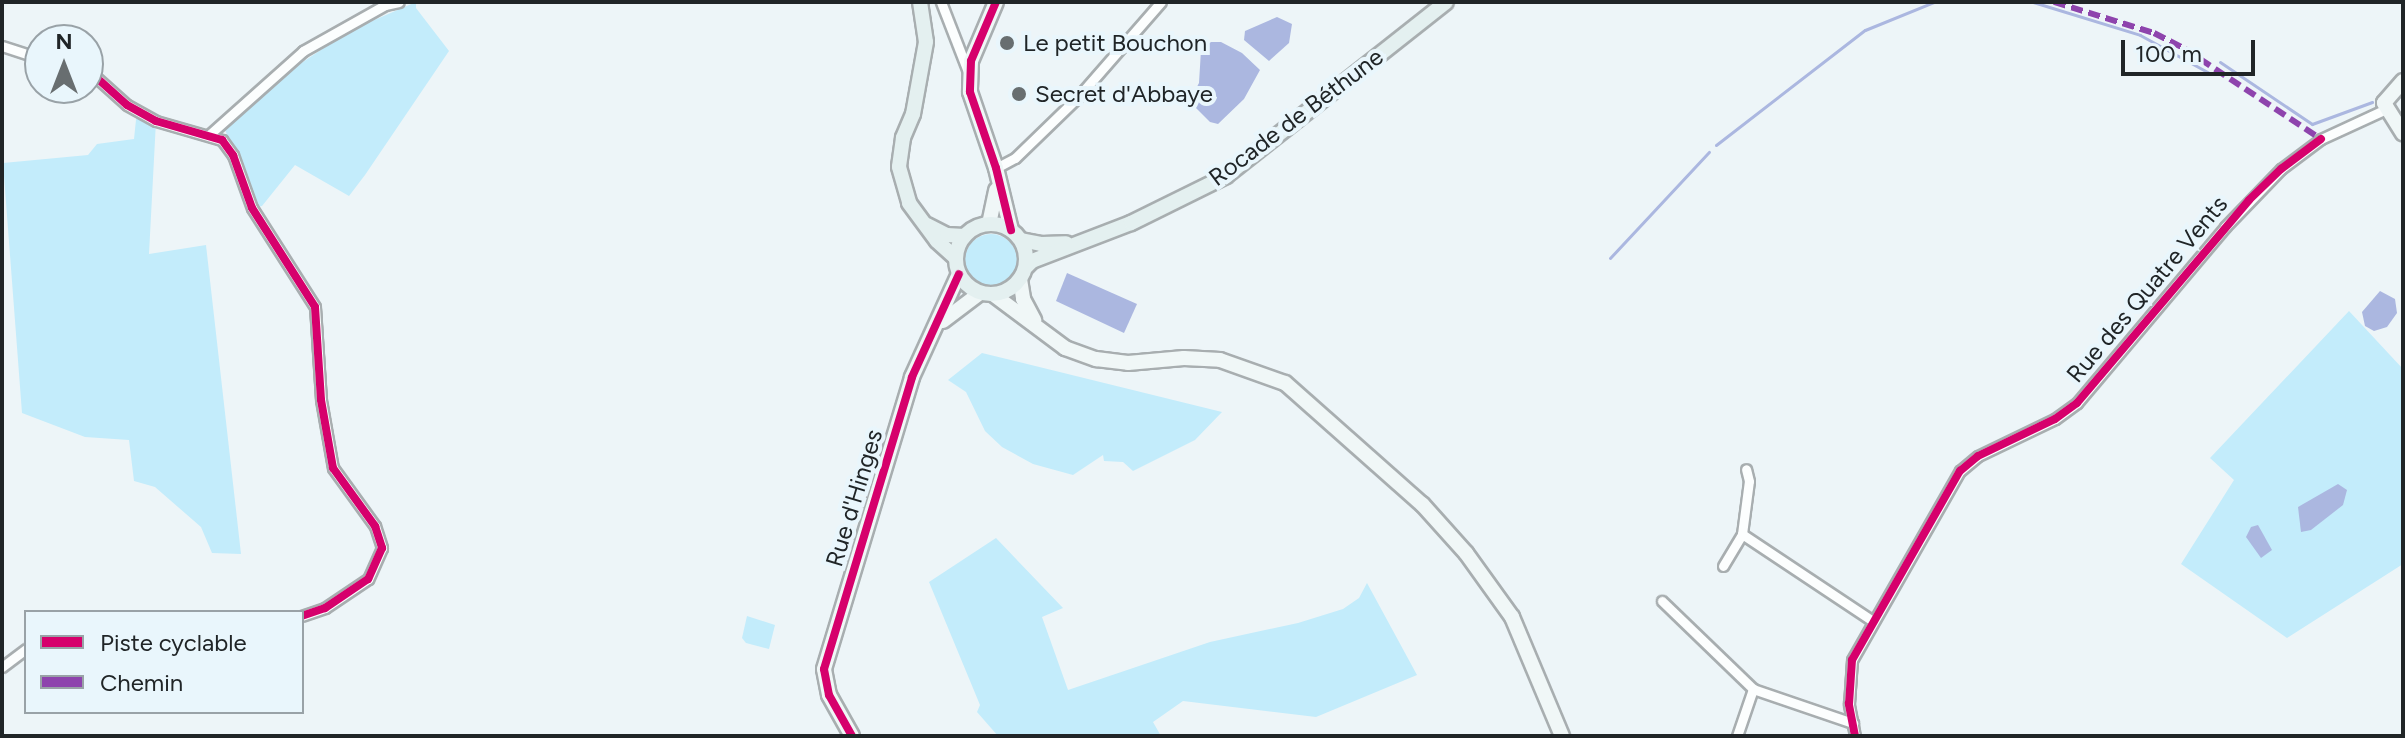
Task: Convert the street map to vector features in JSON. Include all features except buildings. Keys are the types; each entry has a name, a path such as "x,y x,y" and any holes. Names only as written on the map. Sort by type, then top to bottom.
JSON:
{"main road":[{"path":"920,2 926,42 913,114 903,138 899,167 909,203 937,241 956,258"},
{"name":"Rocade de Béthune","path":"1023,273 1032,261 1094,239 1226,176 1446,2"},
{"path":"926,225 947,235 964,236 989,224 1016,235 1023,273 1004,292 987,294 959,274 956,258 964,236"},
{"name":"Rocade de Béthune","path":"1016,235 1055,244 1094,239"}],"street":[{"path":"210,134 303,51 385,5 399,2"},
{"path":"941,2 969,72 975,112 1016,235"},
{"path":"969,72 996,2"},
{"path":"989,224 997,173 1078,97 1161,2"},
{"path":"2,46 24,53"},
{"path":"2403,81 2386,98 2386,109 2403,133"},
{"path":"104,84 127,105 156,121 183,131 210,134 222,140 233,155 252,208 315,307 321,400 333,468 381,537 382,548 368,579 325,608 304,615"},
{"name":"Rue des Quatre Vents","path":"1855,736 1848,688 1852,660 1960,471 1978,456 2055,419 2077,403 2249,200 2281,169 2321,139 2386,109"},
{"path":"1023,273 1026,307 1047,336"},
{"name":"Rue d'Hinges","path":"852,736 829,695 824,669 912,377 953,293 959,274"},
{"path":"987,294 1065,348 1096,359 1128,363 1184,358 1220,360 1285,383 1422,504 1466,553 1512,617 1562,736"},
{"name":"Rue d'Hinges","path":"926,343 948,316 987,294"},
{"path":"1723,566 1742,534 1749,481 1746,469"},
{"path":"1742,534 1873,621"},
{"path":"1662,601 1753,689 1853,723"},
{"path":"2,667 24,650"},
{"path":"1737,736 1753,689"}],"shaded area":[{"path":"416,2 416,8 449,51 349,196 295,165 262,206 257,207 223,125 276,80 349,31"},
{"path":"1277,17 1292,24 1289,43 1269,61 1244,40 1245,31"},
{"path":"1211,42 1221,42 1242,53 1260,70 1244,99 1218,124 1210,122 1194,106 1191,98 1199,83 1201,50"},
{"path":"137,110 156,121 149,254 206,245 241,554 212,553 201,527 155,487 134,481 129,440 85,437 22,413 3,163 88,155 97,144 134,139"},
{"path":"991,234 1009,242 1017,260 1009,278 991,286 973,278 965,260 973,242"},
{"path":"1067,273 1137,304 1124,333 1056,301"},
{"path":"2380,291 2395,299 2397,313 2387,327 2374,331 2365,326 2362,312"},
{"path":"2349,311 2403,369 2403,564 2287,638 2181,564 2234,480 2210,458","holes":["2335,487 2343,505 2298,507"]},
{"path":"982,353 1222,412 1195,440 1133,471 1123,462 1104,461 1103,455 1073,475 1033,464 1002,447 985,431 966,392 948,380"},
{"path":"2338,484 2347,490 2343,505 2311,530 2301,532 2298,507"},
{"path":"2258,525 2272,550 2261,558 2246,537 2251,527"},
{"path":"996,538 1063,608 1042,617 1068,690 1210,642 1298,623 1343,609 1359,598 1367,583 1417,675 1316,717 1183,701 1153,722 1161,736 998,736 977,712 980,705 929,582"},
{"path":"747,616 775,625 769,649 746,643 742,638"}],"waterway":[{"path":"1716,145 1865,30 1934,2"},
{"path":"2033,2 2140,35 2209,73"},
{"path":"2220,62 2312,124 2372,102"},
{"path":"1610,258 1709,152"}],"marked path":[{"path":"2054,2 2154,33 2185,49 2321,139"}],"cycle path":[{"path":"996,2 971,61 970,92 996,168 1011,230"},
{"path":"104,84 127,105 156,121 222,140 233,155 252,208 315,307 321,400 333,468 375,526 382,548 368,579 325,608 304,615"},
{"path":"1855,736 1849,704 1852,660 1960,471 1978,456 2055,419 2077,403 2249,200 2281,169 2321,139"},
{"path":"852,736 829,695 824,669 912,377 959,274"}],"place":[{"name":"Le petit Bouchon","path":"1007,43"},
{"name":"Secret d'Abbaye","path":"1019,94"}]}
